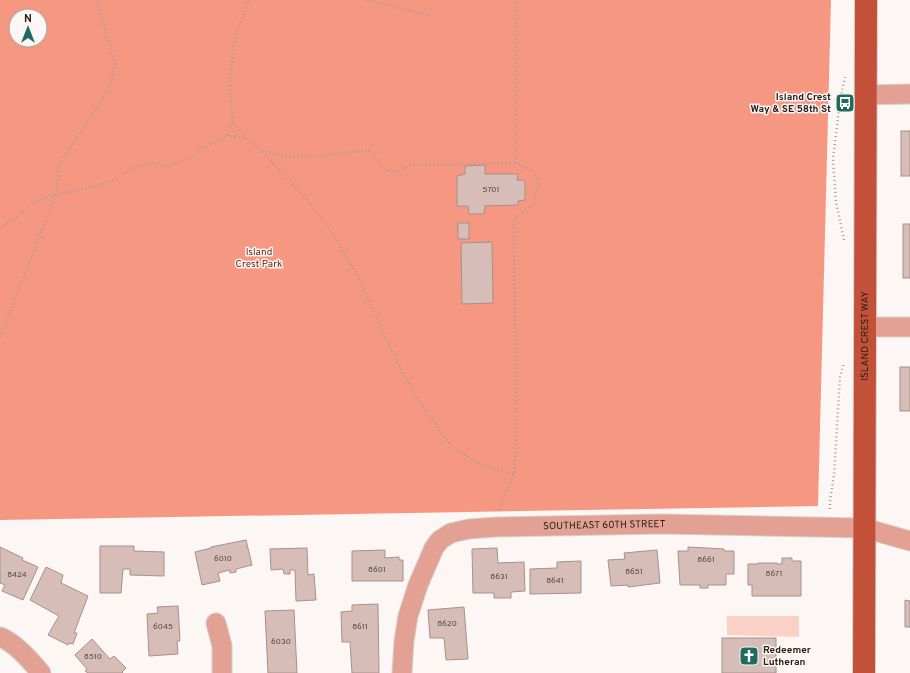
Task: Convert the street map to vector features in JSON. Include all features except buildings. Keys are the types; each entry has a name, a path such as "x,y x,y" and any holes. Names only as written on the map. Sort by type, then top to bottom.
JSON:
{"main road":[{"name":"ISLAND CREST WAY","path":"864,673 866,0"}],"street":[{"path":"866,95 910,94"},
{"path":"865,327 910,327"},
{"name":"SOUTHEAST 60TH STREET","path":"402,673 404,641 408,616 418,585 434,548 440,540 451,533 469,529 496,527 662,524 864,528 910,541"},
{"path":"216,623 222,646 222,673"},
{"path":"0,637 4,638 18,649 38,672"}],"path":[{"path":"227,136 233,122 230,94 232,54 242,18 249,0"},
{"path":"365,0 431,16"},
{"path":"515,0 516,163"},
{"path":"0,337 56,194 59,165 109,89 115,66 98,1"},
{"path":"844,240 836,202 833,158 840,101 846,73"},
{"path":"233,122 246,138 261,151 305,197 335,236 355,272 403,373 428,415 452,447 484,466 514,474"},
{"path":"0,228 17,217 30,204 56,194 76,191 109,182 138,166 153,163 167,167 193,157 200,148 227,136 246,138"},
{"path":"261,151 292,157 341,154 357,151 369,152 376,157 383,169 395,172 412,165 516,163 533,171 539,186 533,205 514,219 516,437 514,474 503,500 496,527"},
{"path":"831,528 830,501 834,475 840,377 846,358"}],"shaded area":[{"path":"727,616 799,616 799,637 727,635"}],"green space":[{"name":"Island Crest Park","path":"0,0 831,0 818,506 0,520"}],"place":[{"name":"Island Crest Way & SE 58th St","path":"845,103"},
{"name":"Redeemer Lutheran","path":"749,656"}]}
